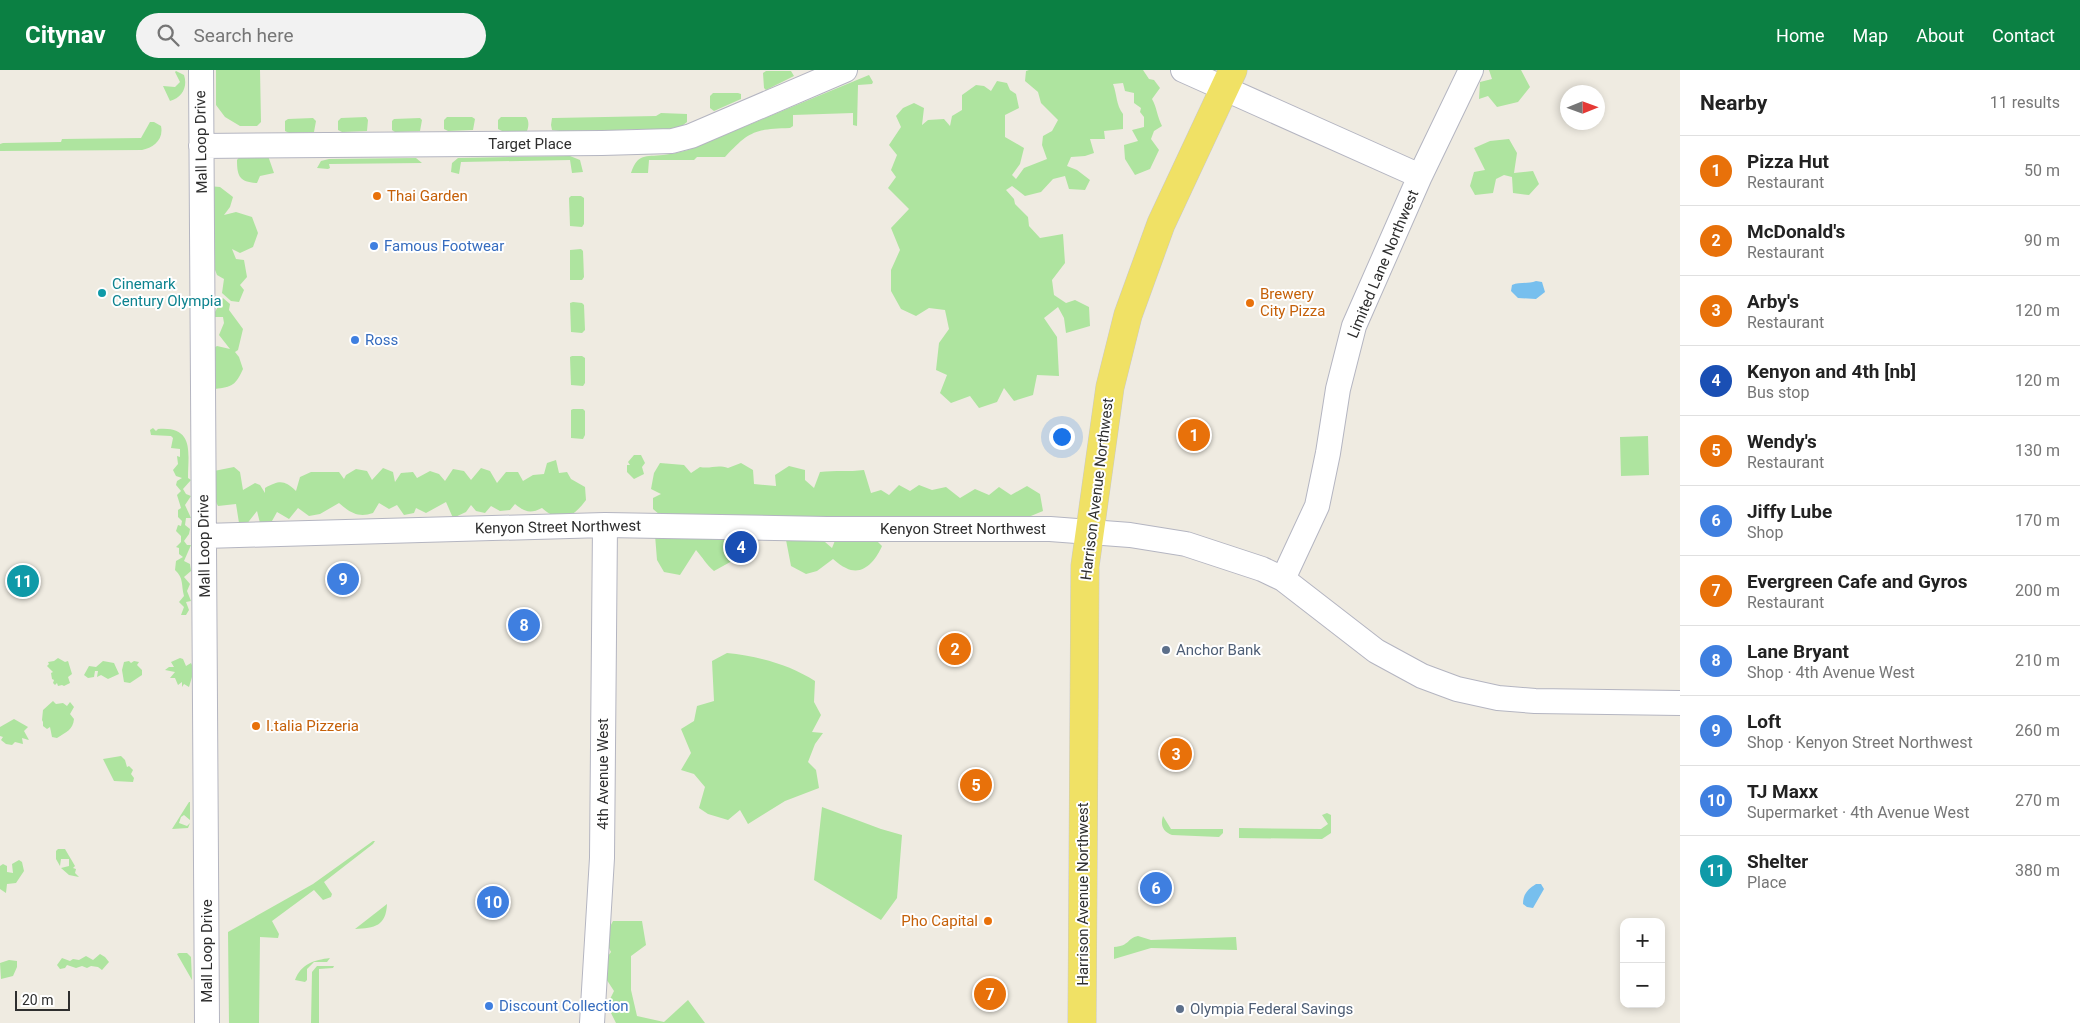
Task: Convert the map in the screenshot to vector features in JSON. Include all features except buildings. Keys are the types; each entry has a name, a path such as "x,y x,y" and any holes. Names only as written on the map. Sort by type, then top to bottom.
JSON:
{"main road":[{"name":"Harrison Avenue Northwest","path":"1082,1023 1085,566 1110,387 1128,315 1160,224 1229,79"}],"street":[{"name":"Mall Loop Drive","path":"201,70 207,1023"},
{"name":"Target Place","path":"201,146 672,141 691,136 845,70"},
{"path":"1183,70 1229,79 1420,176"},
{"name":"Limited Lane Northwest","path":"1282,579 1317,506 1338,389 1354,326 1420,176 1471,70"},
{"name":"Kenyon Street Northwest","path":"204,536 605,525 827,529 1050,529 1130,535 1186,544 1234,559 1282,579 1376,651 1422,676 1457,689 1498,698 1535,701 1680,703"},
{"name":"4th Avenue West","path":"592,1023 602,858 605,525"}],"green space":[{"path":"216,70 260,70 261,122 257,126 240,126 225,117 216,105"},
{"path":"1143,70 1149,79 1154,80 1160,88 1152,99 1162,126 1154,131 1151,139 1159,150 1150,169 1135,175 1125,159 1124,145 1138,141 1132,130 1144,127 1144,117 1140,112 1141,108 1134,103 1134,93 1125,91 1123,83 1113,84 1119,107 1123,114 1123,129 1104,131 1105,139 1090,139 1094,153 1071,157 1067,166 1077,170 1090,180 1085,190 1069,189 1065,176 1053,179 1041,192 1025,196 1012,186 1006,190 1014,199 1015,204 1028,217 1029,226 1040,238 1063,234 1065,263 1052,280 1054,295 1066,303 1075,300 1089,307 1090,326 1066,333 1064,318 1058,307 1044,318 1057,337 1059,376 1037,375 1033,395 1014,401 1004,388 997,402 979,408 970,396 951,403 940,393 947,375 936,370 939,343 949,329 945,310 929,308 916,316 901,309 891,291 891,270 900,250 891,228 909,209 888,188 896,177 891,170 897,155 889,145 901,127 896,116 903,108 914,103 924,108 922,125 928,120 944,119 950,126 952,116 962,110 962,95 976,85 984,86 991,91 997,81 1007,83 1010,90 1016,94 1019,108 1005,115 1005,137 1024,148 1020,164 1012,175 1016,179 1024,168 1047,159 1042,145 1043,136 1052,131 1058,120 1041,103 1038,92 1025,81 1026,71"},
{"path":"1489,70 1521,70 1530,87 1518,102 1497,107 1488,96 1479,99 1480,82 1492,79"},
{"path":"176,71 184,75 185,84 181,95 170,101 163,86 175,87 180,82"},
{"path":"766,71 791,71 794,76 766,90 764,88 763,73"},
{"path":"869,75 873,82 872,84 858,85 857,126 853,125 853,113 793,115 793,126 790,128 768,129 753,133 740,142 725,157 697,157 694,160 649,160 648,173 631,173 636,162 643,157 688,150"},
{"path":"713,93 738,93 741,94 741,99 714,111 710,108 710,96"},
{"path":"661,113 687,114 687,122 682,126 668,129 560,131 552,130 551,125 552,118 656,116"},
{"path":"366,117 368,120 367,131 342,132 338,130 338,121 341,118"},
{"path":"447,117 472,117 475,119 473,130 448,131 444,129 444,120"},
{"path":"501,117 526,117 528,120 527,131 502,131 498,129 498,120"},
{"path":"313,118 316,121 314,132 289,133 285,131 285,121 288,119"},
{"path":"420,118 422,120 420,131 395,132 392,130 392,121 394,119"},
{"path":"150,122 161,126 161,135 154,145 142,150 0,151 0,144 3,143 61,142 62,139 141,138"},
{"path":"1509,139 1517,153 1514,173 1533,171 1539,184 1529,195 1513,193 1512,177 1504,175 1496,179 1493,193 1475,195 1470,186 1474,172 1485,170 1474,148 1490,141"},
{"path":"266,150 274,173 260,176 257,183 243,180 238,171 237,160 244,151"},
{"path":"570,156 580,160 583,172 572,173 570,160 461,162 459,174 451,172 452,163 458,158"},
{"path":"416,158 422,163 329,164 330,168 328,169 317,168 321,161 329,159"},
{"path":"208,186 220,187 233,197 230,207 224,215 236,212 252,217 258,233 253,247 240,253 232,249 236,259 244,260 247,277 240,285 244,290 239,302 231,301 222,293 224,279 217,275 210,257 214,249 199,235"},
{"path":"571,196 581,196 584,198 584,224 582,227 570,226 569,198"},
{"path":"581,249 583,251 584,277 582,280 570,280 570,250"},
{"path":"223,298 230,304 229,310 243,329 238,350 235,352 243,369 236,382 226,387 215,389 209,351 217,346 230,349 219,335 224,323 223,317 212,317"},
{"path":"570,303 584,305 585,330 582,333 571,332"},
{"path":"582,356 585,358 585,383 583,386 571,385 570,357"},
{"path":"583,409 585,411 585,435 583,439 571,438 571,410"},
{"path":"153,428 156,431 158,429 170,429 178,432 187,443 188,478 191,480 183,489 186,494 191,496 185,505 191,518 186,518 185,525 190,529 184,541 187,545 191,545 184,561 190,564 191,571 184,577 190,584 187,591 191,601 186,602 189,610 186,615 181,615 184,607 179,602 184,596 181,579 175,570 176,561 183,557 179,554 179,548 176,547 181,542 181,536 176,531 178,525 181,526 182,521 178,517 178,510 181,508 177,495 181,491 176,485 177,481 182,478 176,476 173,470 178,464 177,456 180,457 180,449 171,448 173,438 171,436 151,435 150,430"},
{"path":"1648,436 1649,475 1621,476 1620,437"},
{"path":"634,455 641,455 645,463 642,467 644,474 634,479 627,472 627,465 630,465 628,462"},
{"path":"556,460 559,473 567,472 571,479 585,487 586,500 576,511 566,517 555,516 542,508 528,511 515,504 510,510 500,511 491,506 485,513 476,511 471,505 466,512 453,518 446,502 426,513 416,508 414,513 404,515 397,505 389,509 379,503 373,513 359,515 351,512 339,503 320,514 309,516 298,508 289,519 277,512 272,521 260,523 257,511 246,525 239,523 236,504 218,506 214,498 214,471 234,467 240,472 243,490 255,483 260,485 265,493 265,488 282,482 296,491 300,477 311,472 339,472 344,479 346,475 356,469 367,471 372,480 383,468 393,472 395,482 401,473 413,472 417,478 430,471 439,474 445,481 453,469 464,471 471,480 481,468 490,471 497,483 506,472 518,472 523,481 533,475 544,474 547,463"},
{"path":"660,463 684,465 691,473 700,467 721,466 728,468 741,463 753,470 754,484 776,486 775,475 789,466 805,470 805,480 814,488 820,472 864,470 871,493 881,490 889,495 899,485 910,491 919,485 932,490 946,487 960,498 975,489 989,495 999,487 1011,495 1027,486 1040,494 1043,511 1026,518 869,516 848,517 823,522 799,516 793,535 818,536 832,548 836,538 871,535 882,546 876,557 863,569 852,570 842,566 833,559 817,571 806,574 791,566 782,519 734,539 739,554 732,561 714,571 696,550 680,575 664,572 657,560 655,535 667,521 653,509 653,498 661,494 651,489 654,473"},
{"path":"727,653 750,656 784,665 815,681 814,702 821,715 812,732 823,733 815,744 808,762 816,770 819,788 785,801 748,824 740,810 728,820 708,814 699,808 705,787 694,774 681,770 691,753 681,729 694,721 697,706 714,701 712,661"},
{"path":"58,658 65,662 68,661 72,674 68,677 70,683 64,686 58,686 57,683 55,685 53,683 54,680 51,673 53,672 47,666 48,662"},
{"path":"180,658 183,659 186,666 191,663 193,667 196,667 196,674 192,677 189,687 184,684 182,687 182,682 178,685 175,678 170,678 175,672 165,670 169,667 174,667 171,662"},
{"path":"103,661 114,663 119,674 108,679 101,675 97,677 98,671 95,671 94,677 88,678 84,675 89,666 96,667"},
{"path":"129,661 131,663 134,661 139,662 137,665 142,670 142,675 130,683 124,682 122,670 124,662"},
{"path":"53,701 56,704 63,703 67,706 70,702 74,707 70,714 74,719 72,726 57,738 52,737 50,727 47,729 43,726 42,720 43,710"},
{"path":"14,719 28,727 24,731 29,740 22,738 23,744 15,742 12,745 6,744 1,740 3,737 0,736 0,727"},
{"path":"121,756 125,760 127,767 129,766 133,770 131,774 134,778 133,782 114,781 103,759"},
{"path":"189,802 190,820 184,815 179,823 187,826 190,823 188,828 172,829"},
{"path":"822,807 902,835 897,898 881,920 814,880"},
{"path":"1327,813 1331,815 1331,833 1322,839 1239,838 1239,828 1321,829 1328,824 1322,815"},
{"path":"1163,816 1171,829 1223,829 1223,833 1219,837 1172,835 1163,828"},
{"path":"375,841 373,844 324,882 332,894 331,897 323,900 314,890 272,921 279,934 278,938 260,937 259,1023 229,1023 228,932 313,884"},
{"path":"58,849 65,849 75,866 73,868 76,869 75,873 79,877 69,875 61,868 69,866 69,859 61,859 60,866 56,859 56,851"},
{"path":"19,860 22,862 24,871 16,883 7,884 6,893 0,889 0,866 3,864 7,866 7,872 13,873 12,864"},
{"path":"387,904 382,921 368,928 355,929"},
{"path":"613,921 642,921 646,945 631,956 631,990 637,1016 664,1022 688,1000 705,1023 616,1023 607,1005 614,991 599,968 611,952 604,938"},
{"path":"1138,936 1151,940 1236,937 1237,950 1151,948 1114,959 1114,947 1126,944 1132,938"},
{"path":"187,953 191,957 192,980 177,954"},
{"path":"100,954 109,962 102,970 91,966 76,968 67,965 65,968 60,969 57,965 62,958 70,961 73,959 79,960 86,956 93,960"},
{"path":"330,958 327,962 314,962 319,960"},
{"path":"9,960 17,961 17,967 13,976 1,979 0,963"},
{"path":"314,962 307,969 307,980 305,982 295,980 301,970"},
{"path":"317,966 334,966 333,968 319,969 319,1023 311,1023 312,972"}],"water":[{"path":"1536,281 1542,282 1545,292 1536,299 1518,298 1511,291 1512,285"},
{"path":"1536,884 1541,884 1544,889 1533,908 1527,907 1523,904 1524,897 1528,890"}],"place":[{"name":"Thai Garden","path":"377,196"},
{"name":"Famous Footwear","path":"374,246"},
{"name":"Cinemark Century Olympia","path":"102,293"},
{"name":"Brewery City Pizza","path":"1250,303"},
{"name":"Ross","path":"355,340"},
{"name":"Pizza Hut","path":"1194,435"},
{"name":"Kenyon and 4th [nb]","path":"741,547"},
{"name":"Loft","path":"343,579"},
{"name":"Shelter","path":"23,581"},
{"name":"Lane Bryant","path":"524,625"},
{"name":"McDonald's","path":"955,649"},
{"name":"Anchor Bank","path":"1166,650"},
{"name":"I.talia Pizzeria","path":"256,726"},
{"name":"Arby's","path":"1176,754"},
{"name":"Wendy's","path":"976,785"},
{"name":"Jiffy Lube","path":"1156,888"},
{"name":"TJ Maxx","path":"493,902"},
{"name":"Pho Capital","path":"988,921"},
{"name":"Evergreen Cafe and Gyros","path":"990,994"},
{"name":"Discount Collection","path":"489,1006"},
{"name":"Olympia Federal Savings","path":"1180,1009"}]}
